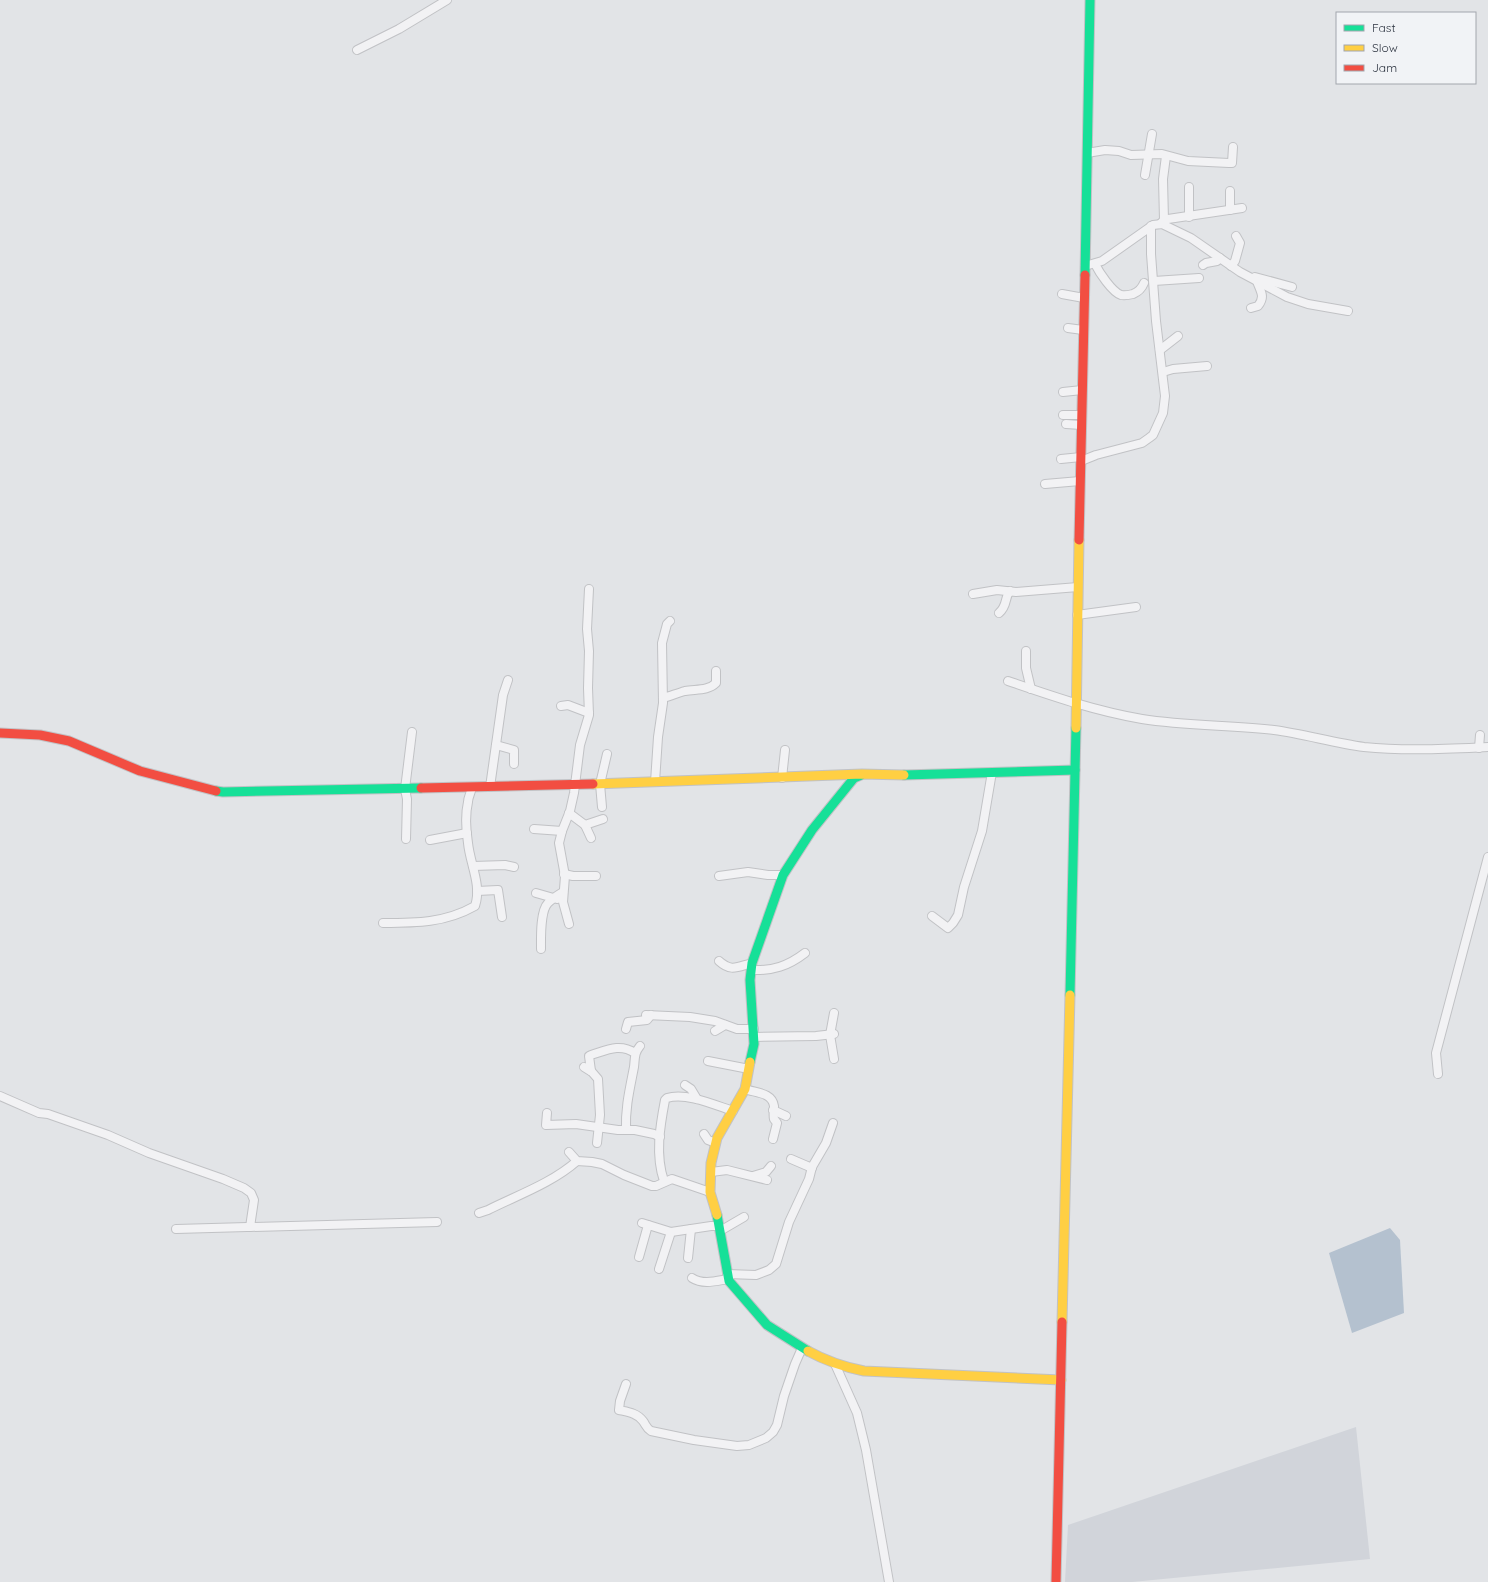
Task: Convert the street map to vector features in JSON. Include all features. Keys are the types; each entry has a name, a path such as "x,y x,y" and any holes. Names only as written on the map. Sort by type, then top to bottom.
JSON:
{"street":[{"path":"357,50 398,29 447,0"},
{"path":"1056,1582 1075,770 1090,0"},
{"path":"1145,175 1152,134"},
{"path":"1087,153 1105,150 1131,155 1162,154 1188,161 1232,163 1233,147"},
{"path":"1162,222 1163,179 1166,156"},
{"path":"1189,187 1189,217"},
{"path":"1230,191 1230,210"},
{"path":"1084,266 1102,261 1152,226 1162,222 1242,208"},
{"path":"1162,222 1191,238 1248,276 1296,300 1348,311"},
{"path":"1060,459 1081,459 1142,443 1153,435 1163,413 1165,402 1163,372 1151,254 1152,226"},
{"path":"1231,266 1235,261 1240,243 1236,236"},
{"path":"1203,264 1217,261 1220,258"},
{"path":"1095,264 1100,272 1120,294 1126,296 1136,292 1143,287 1144,283"},
{"path":"1248,276 1262,278 1292,287"},
{"path":"1154,281 1199,278"},
{"path":"1251,308 1258,306 1262,299 1262,291 1257,281"},
{"path":"1062,294 1084,298"},
{"path":"1068,328 1083,330"},
{"path":"1160,350 1178,336"},
{"path":"1163,372 1173,369 1206,366"},
{"path":"1063,392 1082,390"},
{"path":"1063,415 1081,420"},
{"path":"1066,424 1081,420"},
{"path":"1044,484 1080,481"},
{"path":"973,594 997,590 1010,592 1078,587"},
{"path":"569,924 563,902 564,874 559,843 569,813 575,785 580,744 587,727 589,713 589,651 587,629 589,589"},
{"path":"999,613 1004,609 1008,594 1010,592"},
{"path":"1077,615 1136,607"},
{"path":"655,782 658,737 663,698 662,643 667,624 670,622"},
{"path":"1026,651 1026,668 1031,689"},
{"path":"663,698 685,691 703,690 713,687 716,683 716,672"},
{"path":"490,787 504,690 508,680"},
{"path":"1008,681 1098,711 1184,724 1242,726 1281,731 1362,746 1380,748 1484,748 1480,735"},
{"path":"561,706 568,705 589,713"},
{"path":"0,733 13,732 61,739 80,744 130,767 174,781 223,792 575,785 862,774 927,775 1075,770"},
{"path":"406,839 408,799 405,789 412,732"},
{"path":"496,745 514,750 514,764"},
{"path":"782,778 785,750"},
{"path":"602,807 600,784 608,754"},
{"path":"932,916 948,928 954,923 958,915 964,887 982,831 992,772"},
{"path":"862,774 854,778 812,830 782,875 752,966 750,980 754,1044 745,1089 717,1138 711,1172 710,1192 719,1228 728,1277 767,1326 802,1348 835,1364 864,1371 1061,1380"},
{"path":"383,923 428,922 468,911 475,906 477,899 476,877 470,855 466,814 472,787"},
{"path":"569,813 585,825 591,838"},
{"path":"585,825 603,819"},
{"path":"534,829 562,831"},
{"path":"430,840 467,834"},
{"path":"1438,1074 1436,1053 1488,857"},
{"path":"473,866 505,865 514,867"},
{"path":"719,876 748,872 768,876 782,875"},
{"path":"564,874 573,876 596,876"},
{"path":"477,891 498,890 502,917"},
{"path":"541,949 546,904 563,892"},
{"path":"536,894 563,902"},
{"path":"719,961 726,967 730,968 752,966 766,970 794,962 805,953"},
{"path":"834,1013 832,1034 834,1059"},
{"path":"626,1029 628,1022 647,1020 649,1015 696,1018 715,1021 754,1033 832,1034"},
{"path":"715,1031 725,1025"},
{"path":"597,1143 600,1115 598,1079 587,1069 589,1056 620,1047 637,1050 627,1102 626,1130"},
{"path":"708,1061 749,1069"},
{"path":"685,1085 691,1089 697,1099"},
{"path":"745,1089 769,1097 773,1104 774,1119 777,1123 773,1139"},
{"path":"0,1096 38,1113 48,1114 108,1135 149,1153 223,1178 244,1188 251,1193 254,1200 250,1227"},
{"path":"664,1181 660,1167 660,1126 665,1100 667,1098 680,1097 697,1099 733,1111"},
{"path":"773,1110 786,1116"},
{"path":"547,1113 546,1125 576,1124 618,1130 635,1130 654,1134 660,1137"},
{"path":"692,1278 703,1282 728,1277 756,1275 776,1264 789,1222 809,1179 812,1168 826,1143 833,1123"},
{"path":"704,1134 708,1140 716,1143"},
{"path":"570,1152 577,1161"},
{"path":"791,1159 812,1168"},
{"path":"479,1213 549,1180 577,1161 602,1164 624,1175 652,1186 656,1186 672,1178 710,1192"},
{"path":"752,1176 766,1172 771,1166"},
{"path":"711,1172 727,1170 768,1180"},
{"path":"639,1256 645,1224 671,1232 711,1226 719,1228 744,1217"},
{"path":"176,1228 436,1222"},
{"path":"688,1258 691,1229"},
{"path":"659,1269 671,1232"},
{"path":"626,1384 620,1401 619,1410 637,1415 651,1430 694,1440 738,1446 749,1445 766,1438 773,1432 777,1425 784,1396 802,1348"},
{"path":"835,1364 857,1413 866,1450 889,1582"}],"shaded area":[{"path":"1356,1427 1370,1559 1132,1582 1065,1582 1068,1525"}],"water":[{"path":"1390,1228 1400,1240 1404,1313 1352,1333 1329,1253"}],"traffic: fast":[{"path":"1085,275 1090,0"},
{"path":"1070,995 1076,728"},
{"path":"904,775 1075,770"},
{"path":"750,1062 754,1044 750,980 752,963 783,875 812,830 854,778 861,775"},
{"path":"216,791 421,788"},
{"path":"717,1215 729,1281 767,1325 808,1351"}],"traffic: slow":[{"path":"1076,728 1079,540"},
{"path":"593,784 862,774 904,775"},
{"path":"1062,1322 1070,995"},
{"path":"717,1215 710,1192 711,1163 717,1138 745,1089 750,1062"},
{"path":"808,1351 835,1363 864,1371 1061,1380"}],"traffic: jam":[{"path":"1079,540 1085,275"},
{"path":"0,733 40,735 69,741 140,771 216,791"},
{"path":"421,788 593,784"},
{"path":"1056,1582 1062,1322"}]}
